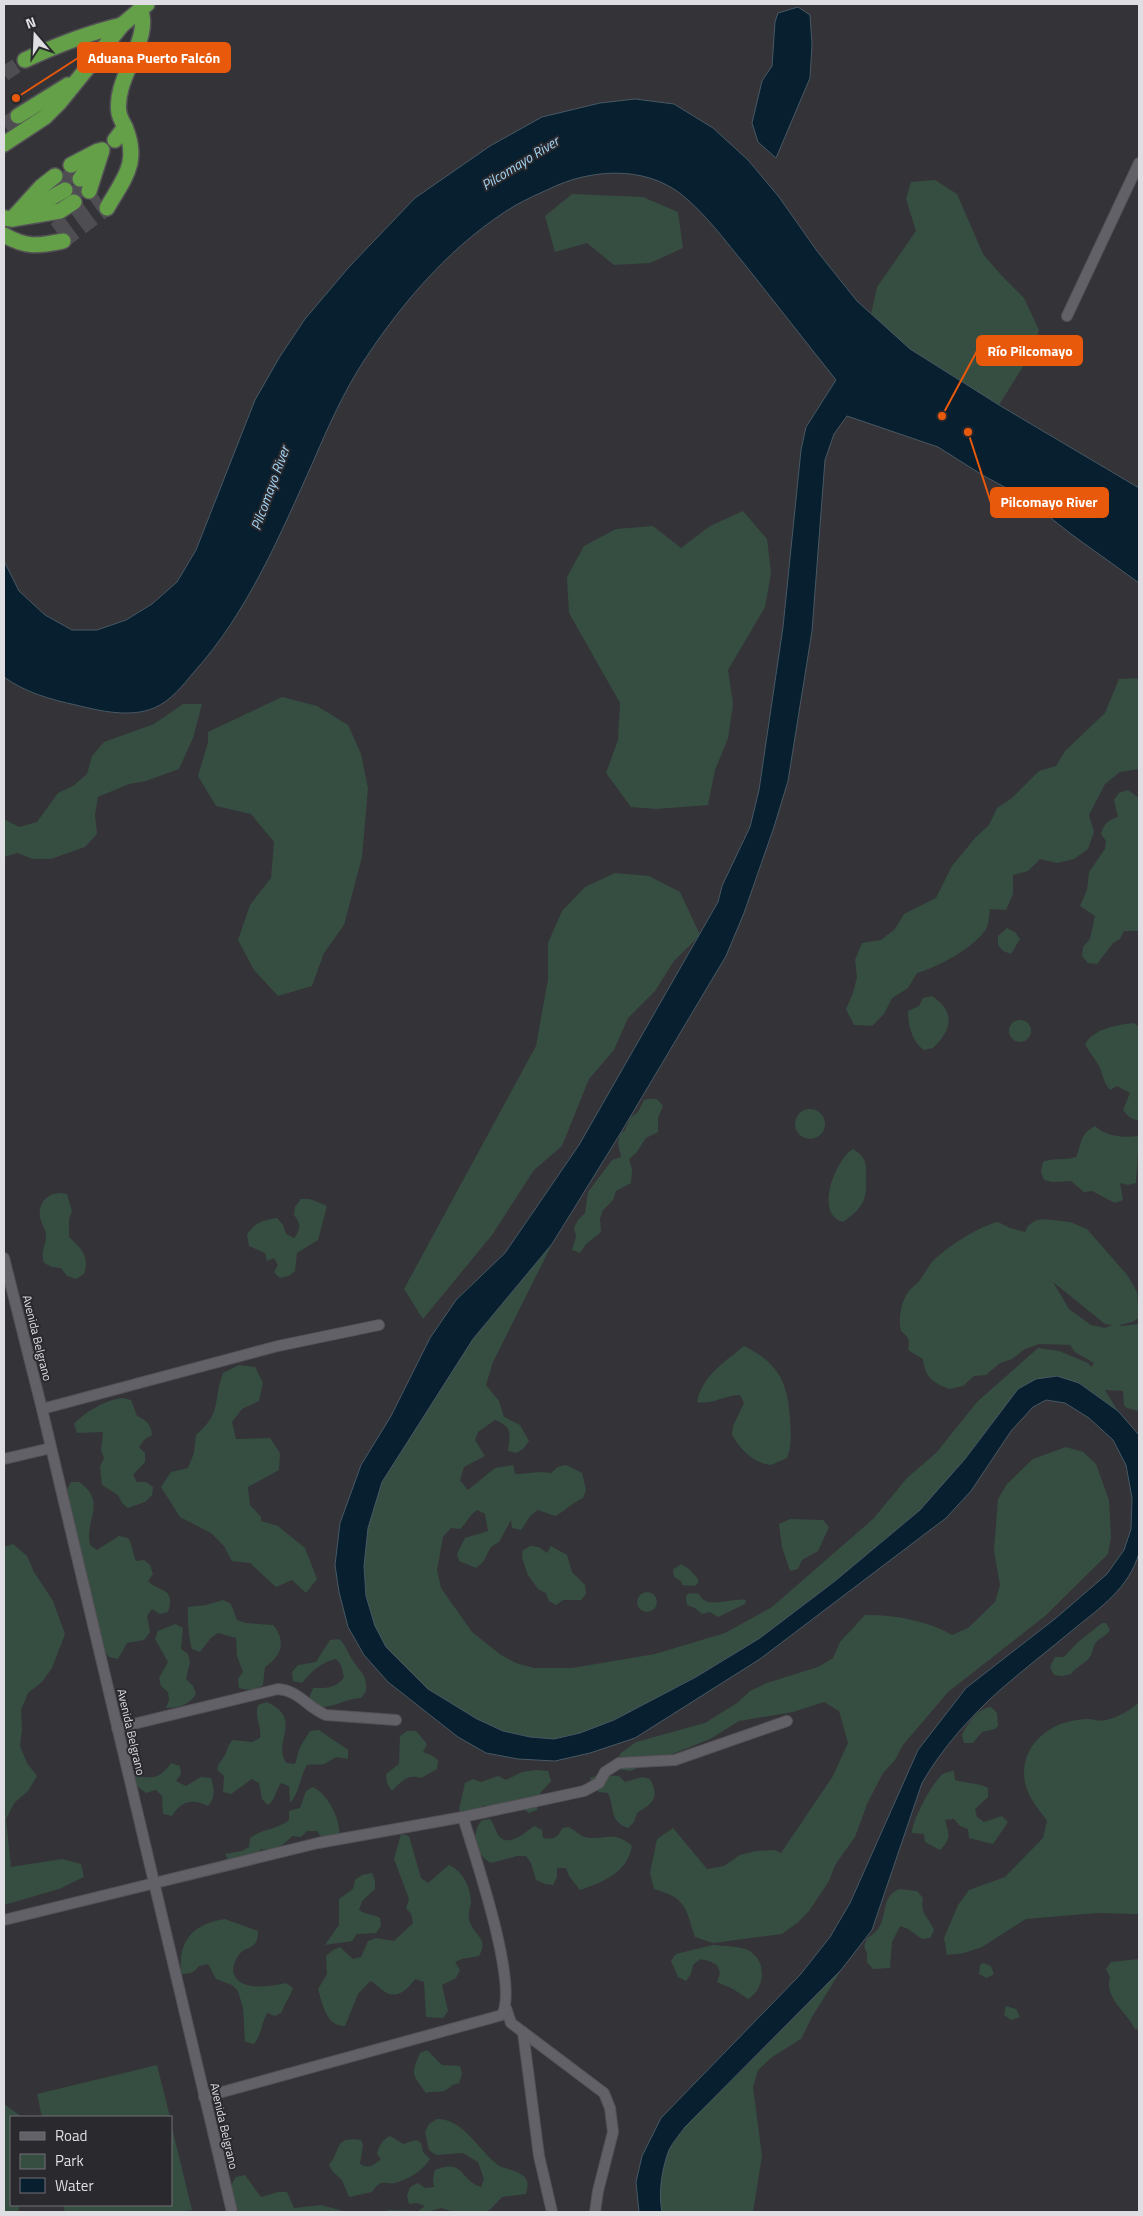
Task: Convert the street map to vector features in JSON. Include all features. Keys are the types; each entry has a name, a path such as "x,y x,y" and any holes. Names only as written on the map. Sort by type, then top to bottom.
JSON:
{"highway":[{"path":"4,144 44,117 122,25 143,6"},
{"path":"87,186 117,190 123,182 130,165 131,146 119,113 119,101 128,67 141,34 143,6"},
{"path":"25,60 56,45 88,33 122,25"},
{"path":"18,116 78,78"},
{"path":"115,140 125,128"},
{"path":"87,186 102,150 87,186"},
{"path":"42,187 65,189 56,205 8,219 42,187"},
{"path":"4,235 24,245 39,245 59,235"}],"street":[{"path":"1067,316 1139,163"},
{"name":"Avenida Belgrano","path":"4,1258 42,1409 232,2212"},
{"path":"42,1409 278,1346 379,1325"},
{"path":"4,1459 51,1448"},
{"path":"117,1728 278,1689 288,1689 317,1711 326,1715 396,1720"},
{"path":"4,1920 318,1843 463,1817 584,1791 599,1783 605,1772 619,1763 675,1760 787,1721"},
{"path":"463,1817 492,1910 505,1980 506,2008 511,2023 604,2093 610,2108 612,2132 595,2212"},
{"path":"204,2097 502,2015 506,2008"},
{"path":"523,2032 538,2156 552,2212"}],"green space":[{"path":"935,180 957,194 983,254 1024,298 1039,330 1034,349 999,405 910,349 871,314 877,287 916,231 906,199 911,182"},
{"path":"572,194 643,197 678,212 683,248 650,263 614,265 587,243 555,252 545,216"},
{"path":"743,511 767,539 771,573 765,607 728,670 733,704 728,738 715,770 708,805 656,809 631,807 606,773 618,740 620,703 569,613 567,577 584,546 616,529 653,526 681,548 710,526"},
{"path":"1137,678 1139,684 1139,769 1120,772 1105,784 1089,815 1094,832 1088,849 1074,859 1057,863 1040,859 1028,871 1013,875 1013,894 1006,910 990,909 986,929 973,943 945,961 917,973 908,988 892,998 884,1014 872,1026 854,1025 846,1009 857,977 855,960 862,943 881,940 895,929 904,914 936,898 952,866 975,838 989,825 997,808 1012,798 1039,771 1056,766 1065,751 1105,713 1119,679"},
{"path":"282,697 317,706 348,725 361,754 368,788 362,857 344,925 324,953 312,986 278,996 254,970 238,940 250,905 271,878 274,842 251,814 216,806 198,776 208,742 208,732"},
{"path":"183,704 202,704 193,738 179,769 146,781 129,784 98,797 95,815 97,834 85,847 51,859 33,859 17,853 4,857 4,819 19,827 37,822 58,793 73,786 87,774 92,756 104,742 154,724"},
{"path":"1128,790 1139,798 1139,931 1124,931 1120,939 1113,943 1097,964 1088,963 1082,956 1083,947 1090,939 1095,916 1080,906 1087,890 1089,872 1105,849 1106,841 1101,834 1102,831 1107,823 1118,817 1114,800 1119,793"},
{"path":"615,873 649,876 680,892 700,935 674,961 655,991 628,1018 614,1050 589,1079 562,1146 534,1170 492,1235 423,1319 404,1289 536,1046 548,979 548,943 562,911 585,887"},
{"path":"1007,928 1015,932 1020,939 1011,954 1003,951 998,945 998,936"},
{"path":"932,996 945,1008 949,1021 944,1035 933,1048 924,1050 911,1033 908,1011 919,1006 923,998"},
{"path":"1020,1020 1028,1023 1031,1031 1028,1039 1020,1042 1012,1039 1009,1031 1012,1023"},
{"path":"1134,1023 1139,1027 1139,1120 1132,1119 1123,1110 1130,1093 1117,1086 1110,1090 1085,1044 1094,1034 1100,1031 1114,1026"},
{"path":"657,1099 663,1106 658,1118 658,1132 646,1138 636,1153 629,1159 632,1169 631,1183 616,1191 613,1200 603,1210 600,1219 601,1232 586,1244 580,1253 572,1250 576,1237 574,1228 578,1220 585,1213 588,1192 612,1160 621,1157 618,1143 620,1134 625,1130 630,1118 638,1112 644,1100"},
{"path":"810,1109 820,1114 825,1124 820,1134 810,1139 800,1134 795,1124 800,1114"},
{"path":"1095,1126 1116,1136 1139,1136 1136,1183 1128,1185 1120,1183 1123,1200 1115,1203 1092,1191 1084,1192 1071,1181 1052,1182 1044,1180 1041,1172 1043,1162 1076,1157 1083,1136"},
{"path":"853,1149 858,1152 865,1162 866,1188 862,1204 843,1222 834,1217 830,1209 830,1187 840,1164"},
{"path":"59,1193 67,1194 72,1211 69,1219 69,1237 81,1249 86,1262 84,1274 76,1279 67,1276 61,1268 52,1267 44,1263 43,1259 46,1236 41,1222 40,1207 47,1197"},
{"path":"301,1199 310,1199 327,1206 318,1240 297,1253 295,1271 289,1276 280,1278 274,1272 278,1265 274,1258 267,1261 265,1253 249,1246 247,1235 259,1223 277,1218 283,1225 286,1234 294,1238 299,1226 294,1215 295,1207"},
{"path":"1042,1219 1070,1222 1087,1229 1128,1276 1137,1292 1139,1318 1119,1325 1139,1324 1139,1411 1127,1408 1124,1405 1123,1391 1105,1390 1118,1411 1079,1383 1036,1379 1018,1389 965,1459 920,1510 835,1581 760,1638 695,1677 614,1720 580,1733 554,1739 530,1737 503,1731 477,1719 428,1689 386,1647 375,1626 366,1596 364,1566 368,1528 382,1482 473,1339 552,1244 493,1362 486,1385 499,1401 504,1417 520,1425 529,1441 517,1453 508,1451 508,1428 495,1420 478,1432 475,1440 485,1456 464,1467 460,1480 468,1490 495,1468 513,1465 515,1474 551,1473 558,1467 566,1465 582,1473 586,1490 583,1498 555,1516 538,1510 531,1515 521,1530 512,1528 511,1520 499,1542 491,1547 483,1562 476,1568 459,1561 457,1554 465,1538 488,1531 485,1514 477,1510 460,1529 451,1528 443,1537 437,1570 441,1588 472,1632 501,1655 516,1663 534,1668 572,1668 655,1654 725,1633 772,1607 873,1519 907,1478 936,1453 977,1402 1038,1348 1059,1351 1088,1363 1091,1367 1094,1363 1075,1352 1070,1345 1039,1344 1025,1349 1012,1359 1000,1363 986,1375 974,1376 963,1386 949,1389 930,1378 923,1359 908,1350 908,1339 901,1331 901,1310 906,1295 918,1283 931,1263 939,1255 964,1238 990,1224 998,1222 1025,1232 1030,1224","holes":["1053,1282 1105,1324 1112,1325 1105,1328 1091,1325 1069,1309"]},
{"path":"744,1346 766,1360 773,1367 784,1385 787,1395 791,1430 790,1449 787,1458 771,1465 753,1459 739,1446 732,1435 733,1426 744,1403 740,1395 703,1403 697,1402 709,1377"},
{"path":"239,1365 255,1367 263,1383 259,1401 242,1409 232,1422 236,1439 270,1438 280,1453 279,1470 248,1487 250,1505 261,1517 261,1521 278,1526 305,1548 317,1579 306,1593 292,1580 276,1587 250,1563 232,1561 224,1546 211,1533 180,1517 161,1487 171,1472 188,1468 194,1453 196,1435 214,1413 223,1373"},
{"path":"123,1398 131,1400 137,1416 148,1423 152,1435 144,1440 139,1447 145,1453 145,1462 133,1475 137,1482 146,1482 153,1487 152,1495 145,1502 128,1508 122,1503 118,1495 102,1485 100,1467 104,1458 101,1450 103,1432 77,1433 74,1424 97,1407"},
{"path":"1066,1447 1083,1452 1096,1464 1109,1500 1111,1537 1108,1554 1045,1616 948,1692 903,1745 895,1760 883,1773 867,1804 855,1837 835,1865 829,1881 809,1911 797,1923 782,1934 713,1943 695,1937 686,1911 679,1900 665,1892 654,1889 650,1873 657,1839 673,1828 707,1869 724,1866 740,1855 756,1851 775,1850 781,1853 833,1776 848,1743 839,1711 824,1702 793,1712 739,1721 710,1739 630,1771 612,1768 621,1753 636,1742 705,1723 737,1703 750,1691 767,1683 818,1667 833,1658 840,1642 865,1615 910,1619 952,1635 968,1628 995,1602 1000,1585 994,1551 998,1499 1007,1484 1033,1459"},
{"path":"71,1482 79,1482 88,1489 92,1497 94,1504 89,1536 90,1545 97,1550 119,1536 128,1538 136,1561 144,1560 150,1565 153,1574 148,1581 166,1592 170,1598 168,1612 160,1614 152,1609 147,1616 150,1632 144,1640 127,1643 118,1659 109,1657 104,1650 73,1524 67,1490"},
{"path":"790,1519 823,1520 829,1527 818,1551 802,1560 798,1569 790,1571 782,1547 779,1524"},
{"path":"13,1544 27,1556 34,1572 53,1601 65,1634 52,1668 42,1682 28,1693 21,1710 22,1729 20,1746 27,1763 37,1776 28,1791 14,1803 6,1819 11,1867 62,1859 81,1864 84,1877 59,1889 4,1905 4,1547"},
{"path":"531,1546 539,1547 547,1553 551,1546 567,1555 572,1572 585,1585 586,1594 581,1600 563,1600 556,1605 549,1601 546,1593 538,1589 528,1575 522,1558 523,1550"},
{"path":"681,1564 689,1569 698,1579 698,1583 695,1586 682,1585 681,1581 674,1577 673,1568"},
{"path":"647,1592 654,1595 657,1602 654,1609 647,1612 640,1609 637,1602 640,1595"},
{"path":"689,1593 699,1594 703,1599 713,1603 746,1600 745,1604 718,1617 710,1612 702,1614 695,1608 687,1605 686,1596"},
{"path":"223,1600 231,1604 237,1620 245,1623 273,1625 280,1637 281,1643 278,1654 265,1667 263,1685 252,1690 239,1688 238,1679 243,1672 237,1656 236,1638 218,1633 211,1638 200,1652 192,1649 188,1628 188,1607 206,1605"},
{"path":"1102,1623 1106,1623 1110,1630 1096,1642 1089,1658 1071,1674 1063,1676 1054,1675 1050,1667 1055,1657 1064,1657 1077,1643"},
{"path":"175,1624 183,1628 181,1649 188,1654 190,1662 186,1679 193,1686 196,1694 183,1705 166,1708 169,1700 168,1692 161,1686 159,1678 168,1662 155,1639 158,1631"},
{"path":"339,1639 364,1677 366,1691 361,1698 330,1706 324,1707 311,1704 310,1696 313,1688 334,1686 341,1681 344,1677 341,1665 336,1659 326,1662 313,1671 302,1683 293,1681 292,1672 298,1665 316,1662 330,1640"},
{"path":"267,1702 278,1709 284,1716 286,1723 282,1746 286,1763 295,1764 300,1747 310,1731 319,1730 348,1750 348,1759 334,1758 324,1764 307,1765 290,1803 289,1786 281,1783 273,1800 268,1805 262,1799 259,1783 252,1779 231,1794 223,1792 224,1776 217,1770 228,1746 233,1740 252,1742 260,1738 257,1710 258,1705"},
{"path":"1139,1702 1139,1914 1097,1913 1026,1919 982,1947 964,1953 947,1955 944,1938 958,1905 969,1890 1005,1877 1043,1838 1047,1821 1030,1796 1025,1779 1024,1767 1032,1746 1040,1737 1060,1724 1081,1719 1101,1721 1110,1719 1124,1713"},
{"path":"991,1707 997,1713 998,1726 995,1729 982,1732 973,1743 964,1743 962,1735 970,1721 981,1710"},
{"path":"407,1731 416,1731 427,1744 423,1752 438,1760 437,1769 421,1778 412,1777 405,1779 392,1791 387,1783 386,1774 399,1764 400,1736"},
{"path":"171,1763 180,1766 181,1774 176,1781 186,1786 201,1777 211,1778 214,1792 208,1806 197,1802 187,1802 179,1807 172,1816 163,1814 162,1796 156,1790 146,1793 133,1783 134,1776 155,1777 167,1769"},
{"path":"548,1771 551,1781 541,1792 537,1810 529,1813 517,1804 490,1811 484,1805 470,1815 463,1817 459,1809 465,1783 473,1779 481,1782 498,1776 506,1780 522,1772"},
{"path":"954,1771 955,1780 988,1788 988,1797 975,1809 977,1817 984,1822 1002,1816 1008,1822 993,1844 969,1838 968,1829 960,1826 954,1819 945,1820 949,1836 940,1850 925,1842 924,1834 912,1833 918,1812 936,1781 946,1772"},
{"path":"598,1775 619,1776 625,1782 642,1777 650,1779 654,1791 653,1799 651,1803 637,1813 634,1822 628,1828 615,1818 608,1793 599,1792 592,1786 590,1778"},
{"path":"313,1787 324,1796 333,1809 338,1824 339,1837 322,1838 317,1831 307,1831 301,1837 292,1836 275,1849 261,1849 255,1856 229,1861 225,1854 242,1851 249,1847 250,1838 254,1835 279,1826 289,1820 289,1811 300,1808 306,1791"},
{"path":"490,1819 497,1833 505,1840 516,1838 534,1826 542,1830 543,1838 555,1838 562,1828 569,1827 582,1836 589,1838 619,1838 632,1846 625,1863 619,1870 597,1884 580,1890 569,1876 566,1868 557,1868 557,1877 553,1885 545,1884 536,1880 531,1863 526,1856 517,1856 491,1863 481,1855 476,1844 476,1832 482,1820"},
{"path":"401,1834 409,1836 421,1878 428,1883 449,1865 462,1876 468,1886 471,1897 469,1919 482,1941 482,1950 479,1956 455,1962 460,1970 456,1978 442,1985 448,2011 443,2018 426,2017 424,1982 415,1979 401,1993 392,1994 387,1993 370,1981 358,1994 345,2026 339,2025 329,2019 326,2014 318,1989 327,1974 326,1956 340,1947 353,1959 361,1957 368,1941 376,1938 394,1941 413,1923 411,1914 406,1908 409,1899 394,1859"},
{"path":"372,1873 375,1889 362,1901 359,1910 380,1918 381,1926 376,1933 357,1934 352,1941 325,1945 339,1925 339,1899 353,1889 355,1880 362,1875"},
{"path":"899,1889 917,1891 923,1898 924,1912 934,1930 930,1938 922,1939 900,1926 892,1942 890,1968 873,1969 867,1962 867,1953 864,1946 867,1938 875,1933 880,1926 888,1899 892,1893"},
{"path":"225,1919 258,1931 254,1945 241,1952 236,1960 233,1971 236,1978 241,1983 248,1985 264,1986 286,1983 293,1988 282,2012 275,2016 267,2013 259,2036 254,2044 245,2042 243,2008 238,1991 232,1985 216,1979 208,1964 199,1966 192,1973 181,1974 182,1952 190,1936 204,1925"},
{"path":"713,1945 731,1946 748,1950 759,1961 762,1975 761,1982 758,1989 748,1999 733,1989 717,1982 720,1973 717,1965 709,1961 700,1959 693,1965 691,1974 686,1981 678,1977 671,1961 676,1954"},
{"path":"1139,1959 1139,2030 1135,2029 1113,1998 1109,1985 1110,1977 1106,1969 1111,1962"},
{"path":"983,1963 991,1966 994,1974 987,1978 979,1974 980,1965"},
{"path":"841,1970 812,2017 801,2039 772,2057 758,2070 753,2087 762,2156 753,2212 662,2212 660,2197 664,2165 669,2150 685,2127"},
{"path":"1006,2006 1016,2009 1020,2017 1011,2020 1004,2015"},
{"path":"427,2050 442,2065 460,2066 462,2074 459,2083 443,2091 426,2093 416,2078 414,2071 420,2053"},
{"path":"157,2065 170,2116 42,2116 37,2094"},
{"path":"4,2104 21,2116 10,2116 10,2206 20,2206 18,2212 4,2212"},
{"path":"437,2119 447,2120 463,2129 498,2165 523,2176 528,2186 526,2194 502,2197 490,2210 485,2212 454,2212 441,2208 428,2212 380,2212 390,2210 418,2211 425,2206 417,2203 409,2204 407,2196 410,2187 418,2183 425,2188 434,2187 435,2170 445,2167 457,2168 474,2184 481,2187 484,2179 478,2162 463,2153 436,2155 429,2150 425,2132 429,2124"},
{"path":"172,2128 192,2210 180,2212 65,2212 63,2206 172,2206"},
{"path":"390,2136 403,2144 416,2140 421,2143 423,2152 430,2159 420,2170 408,2178 394,2183 382,2183 372,2192 349,2197 342,2180 333,2172 329,2165 339,2145 346,2140 361,2140 363,2145 360,2164 368,2166 381,2159 377,2154 379,2148 383,2141"},
{"path":"245,2175 261,2197 278,2192 287,2192 294,2208 321,2205 347,2212 235,2212 231,2198 231,2186 236,2177"}],"water":[{"path":"798,7 810,15 812,44 810,78 776,158 758,142 752,123 762,81 772,66 775,22 778,13"},
{"path":"635,99 674,104 713,128 748,160 779,197 817,251 857,301 910,349 999,405 1139,488 1139,583 1071,534 1027,499 984,476 938,447 847,416 834,434 825,460 812,631 788,781 744,913 726,956 552,1244 473,1339 382,1482 368,1528 364,1566 366,1596 375,1626 386,1647 428,1689 477,1719 503,1731 530,1737 554,1739 580,1733 614,1720 696,1677 760,1638 835,1581 920,1510 965,1459 1018,1389 1036,1379 1057,1376 1079,1383 1118,1411 1139,1435 1139,1553 1128,1577 1104,1605 1018,1674 989,1700 958,1733 939,1757 922,1783 872,1930 841,1970 685,2127 669,2150 664,2165 660,2197 662,2212 639,2212 636,2182 642,2156 661,2118 800,1975 830,1937 850,1903 918,1750 966,1688 1056,1618 1107,1574 1124,1550 1131,1529 1132,1498 1126,1465 1113,1440 1089,1418 1065,1403 1046,1400 1033,1407 1011,1431 971,1491 946,1518 760,1659 635,1738 590,1753 555,1761 518,1759 486,1753 458,1737 388,1682 364,1655 348,1627 339,1592 335,1565 340,1523 361,1465 391,1416 430,1338 456,1300 505,1253 579,1145 718,902 722,886 750,827 759,790 783,627 801,450 806,427 836,380 715,228 681,194 650,178 633,174 599,174 565,182 516,205 472,236 451,254 396,315 357,371 343,396 275,545 247,598 213,649 171,697 160,705 145,711 135,713 115,712 48,698 20,687 4,677 4,561 19,591 45,615 72,630 97,630 126,620 152,604 177,582 196,550 255,400 279,358 305,319 349,267 415,198 490,146 542,117 600,103"}],"tunnel":[{"path":"4,74 25,60"},
{"path":"4,125 18,116"},
{"path":"60,183 75,172"},
{"path":"70,196 85,186"},
{"path":"55,230 100,198"},
{"path":"63,241 107,208"}],"place":[{"name":"Aduana Puerto Falcón","path":"16,98"},
{"name":"Río Pilcomayo","path":"942,416"},
{"name":"Pilcomayo River","path":"968,432"}]}
